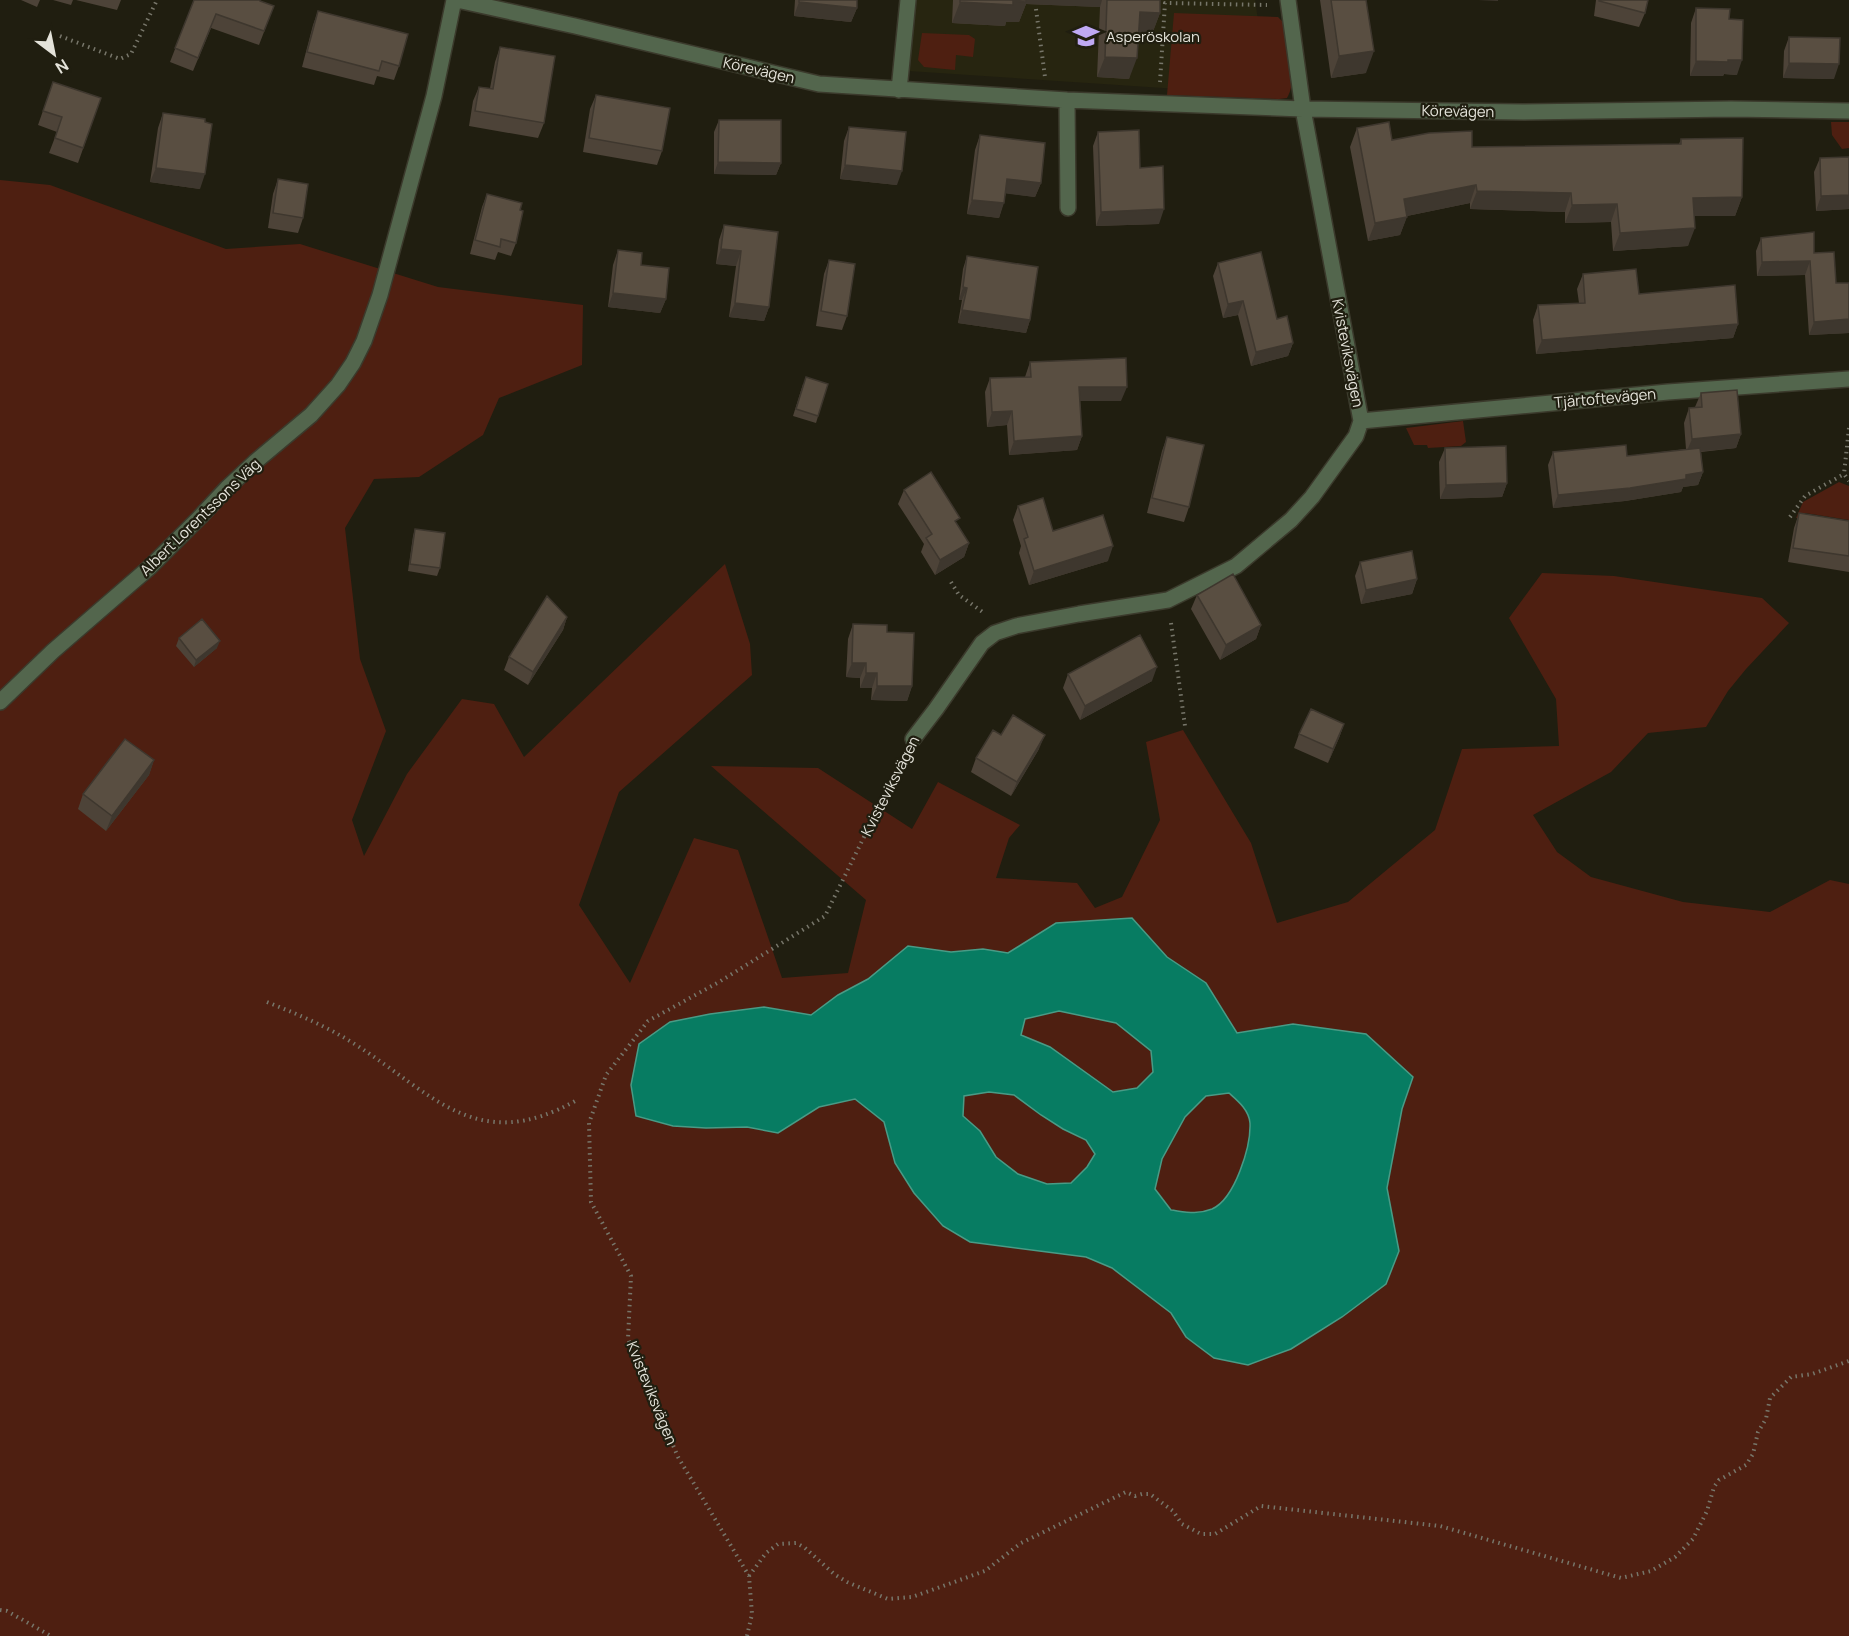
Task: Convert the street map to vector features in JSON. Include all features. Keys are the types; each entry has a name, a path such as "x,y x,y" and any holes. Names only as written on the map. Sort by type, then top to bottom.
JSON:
{"street":[{"name":"Körevägen","path":"456,0 819,84 1047,99 1303,109 1511,112 1731,109 1849,111"},
{"name":"Albert Lorentssons Väg","path":"0,702 52,651 150,567 248,468 311,415 338,385 353,363 364,341 380,295 434,96 456,0"},
{"path":"899,90 908,0"},
{"name":"Kvisteviksvägen","path":"913,739 982,643 995,633 1079,614 1168,600 1236,566 1291,520 1356,436 1360,421 1303,109 1288,2"},
{"path":"1067,100 1068,208"},
{"name":"Tjärtoftevägen","path":"1360,421 1668,392 1849,379"}],"path":[{"path":"60,36 120,59 126,58 131,54 157,0"},
{"path":"1159,104 1165,3 1288,2"},
{"path":"1036,9 1047,99"},
{"path":"1849,428 1844,474 1849,481"},
{"path":"1790,517 1806,496 1844,474"},
{"path":"951,582 959,595 1006,630"},
{"path":"1168,600 1185,726"},
{"name":"Kvisteviksvägen","path":"747,1636 752,1614 749,1576 678,1457 628,1339 631,1276 591,1202 589,1123 606,1075 648,1021 719,982 825,916 913,739"},
{"path":"267,1002 326,1027 354,1043 430,1098 453,1111 481,1119 522,1122 540,1118 577,1100"},
{"path":"749,1576 766,1553 778,1544 796,1543 847,1582 888,1599 912,1597 985,1571 1021,1543 1126,1492 1135,1497 1150,1494 1173,1511 1182,1524 1201,1534 1215,1534 1261,1506 1440,1527 1622,1578 1651,1570 1675,1557 1693,1539 1707,1511 1714,1487 1719,1480 1746,1465 1753,1454 1758,1432 1766,1419 1770,1398 1791,1377 1812,1374 1849,1361"},
{"path":"0,1611 7,1611 51,1636"}],"shaded area":[{"name":"Asperöskolan","path":"916,0 1255,0 1269,95 909,71"},
{"path":"1174,13 1278,17 1283,22 1291,61 1292,81 1287,98 1167,95"},
{"path":"922,33 969,35 975,39 973,57 956,55 955,70 924,67 918,60"},
{"path":"1831,122 1849,122 1849,148 1842,149 1832,135"},
{"path":"0,180 50,185 226,249 300,244 438,287 583,305 582,365 499,398 483,435 419,477 374,479 345,528 360,659 386,731 352,820 364,856 407,774 462,699 494,704 524,757 725,564 750,644 752,675 619,792 579,905 630,983 694,838 738,850 782,978 848,973 866,900 711,766 818,768 912,829 938,782 1020,825 1009,838 996,878 1077,883 1095,908 1122,897 1160,820 1146,742 1183,730 1251,843 1277,923 1348,902 1435,830 1462,749 1559,746 1556,699 1509,618 1542,573 1614,576 1762,598 1789,623 1728,691 1706,727 1648,733 1611,772 1533,815 1557,852 1591,877 1683,902 1770,912 1830,880 1849,884 1849,1636 0,1636","holes":["1132,918 1167,957 1206,983 1237,1033 1293,1024 1413,1077 1402,1109 1387,1188 1399,1251 1386,1284 1342,1317 1291,1349 1186,1337 1171,1313 1112,1268 1086,1257 1031,1249 895,1163 884,1122 855,1099 819,1107 778,1133 747,1127 706,1128 764,1007 811,1015 838,995 868,979 908,946 951,952 983,949 1008,953 1056,923"]},
{"path":"1463,421 1466,442 1461,446 1428,448 1427,445 1414,445 1406,428"},
{"path":"1839,482 1849,486 1849,520 1805,513 1800,518 1796,518 1803,502"},
{"path":"1059,1011 1117,1023 1151,1051 1153,1072 1137,1088 1113,1092 1050,1047 1021,1035 1025,1019"},
{"path":"989,1092 1014,1095 1063,1129 1086,1140 1095,1154 1087,1167 1071,1183 1047,1184 1018,1174 996,1157 980,1131 963,1117 964,1096"},
{"path":"1229,1092 1245,1110 1250,1122 1248,1144 1240,1171 1228,1195 1212,1209 1196,1212 1171,1210 1155,1189 1162,1159 1185,1117 1206,1096"}],"water":[{"path":"1132,918 1167,957 1206,983 1237,1033 1293,1024 1366,1034 1413,1077 1402,1109 1387,1188 1399,1251 1386,1284 1342,1317 1291,1349 1248,1365 1214,1358 1186,1337 1171,1313 1112,1268 1086,1257 970,1242 943,1226 914,1193 895,1163 884,1122 855,1099 819,1107 778,1133 747,1127 673,1126 636,1116 631,1085 639,1044 670,1022 764,1007 811,1015 838,995 868,979 908,946 951,952 983,949 1008,953 1056,923","holes":["1059,1011 1116,1023 1151,1051 1153,1072 1137,1088 1113,1092 1050,1047 1021,1035 1025,1019","989,1092 1014,1095 1063,1129 1086,1140 1095,1154 1087,1167 1071,1183 1047,1184 1018,1174 996,1157 980,1131 963,1116 964,1096","1229,1093 1239,1103 1249,1118 1248,1145 1240,1171 1228,1195 1220,1203 1212,1209 1201,1212 1171,1210 1155,1189 1162,1159 1185,1117 1206,1096"]}],"building":[{"path":"194,0 260,0 274,6 264,31 216,14 198,58 175,48"},
{"path":"799,0 857,0 857,8 799,2"},
{"path":"960,0 1026,0 1026,2 1013,1 1013,5 960,2"},
{"path":"1107,0 1160,0 1160,13 1140,12 1137,58 1105,57"},
{"path":"1331,0 1366,0 1374,51 1339,56"},
{"path":"1599,0 1648,0 1645,13"},
{"path":"1696,8 1730,9 1729,19 1743,20 1742,60 1696,61"},
{"path":"318,11 408,34 399,66 382,61 379,71 307,52"},
{"path":"1789,37 1840,38 1839,64 1789,63"},
{"path":"500,47 555,56 544,123 475,111 479,87 493,89"},
{"path":"53,82 101,98 83,148 55,138 62,117 43,111"},
{"path":"596,95 670,108 662,151 589,138"},
{"path":"163,113 205,119 205,122 212,124 205,174 156,168"},
{"path":"719,120 781,120 781,163 718,162"},
{"path":"1389,122 1392,140 1429,133 1472,131 1472,147 1681,144 1681,139 1743,138 1742,197 1693,198 1695,228 1620,233 1617,204 1572,205 1571,193 1477,191 1476,185 1404,199 1407,217 1375,223 1357,128"},
{"path":"849,127 906,132 902,171 845,165"},
{"path":"1139,130 1140,168 1163,166 1164,209 1101,212 1098,132"},
{"path":"980,135 1045,143 1041,183 1007,179 1004,203 972,200"},
{"path":"1849,157 1849,195 1821,196 1820,158"},
{"path":"278,179 308,184 303,218 273,213"},
{"path":"487,194 522,203 520,210 523,211 516,243 501,239 500,247 475,240"},
{"path":"724,225 778,232 769,307 735,303 741,251 721,249"},
{"path":"1814,232 1814,253 1834,252 1836,283 1849,283 1849,319 1814,322 1810,261 1762,262 1761,238"},
{"path":"618,250 642,253 641,265 669,268 666,299 613,293"},
{"path":"1261,252 1277,319 1287,316 1293,343 1256,352 1243,301 1228,304 1218,263"},
{"path":"967,256 1038,267 1030,320 962,310 967,288 963,287"},
{"path":"829,260 855,264 847,316 821,311"},
{"path":"1636,269 1639,294 1735,285 1738,324 1542,340 1538,305 1585,303 1583,274"},
{"path":"1126,358 1127,387 1079,387 1082,436 1014,441 1012,411 992,412 990,378 1031,377 1030,362"},
{"path":"806,377 828,384 818,416 796,409"},
{"path":"1737,390 1741,434 1692,439 1689,408 1702,407 1701,393"},
{"path":"1167,437 1204,445 1189,507 1152,498"},
{"path":"1626,445 1627,456 1700,448 1703,472 1686,475 1686,479 1630,488 1558,495 1553,452"},
{"path":"1506,446 1507,483 1446,485 1445,448"},
{"path":"931,472 960,518 955,521 969,543 940,560 926,538 932,534 904,490"},
{"path":"1043,498 1053,531 1103,515 1113,546 1034,571 1024,539 1028,537 1018,506"},
{"path":"1799,513 1849,521 1849,556 1793,548"},
{"path":"415,529 445,533 440,568 410,564"},
{"path":"1412,551 1417,579 1366,590 1360,562"},
{"path":"1233,574 1261,625 1226,645 1197,595"},
{"path":"547,596 567,617 533,672 509,657"},
{"path":"202,619 220,641 196,660 179,638"},
{"path":"853,624 887,625 887,632 914,633 912,686 877,686 877,673 866,673 866,663 852,663"},
{"path":"1140,635 1157,667 1085,706 1068,674"},
{"path":"1311,709 1344,724 1333,749 1299,734"},
{"path":"1013,715 1045,735 1017,782 976,758 993,730 1001,735"},
{"path":"125,739 154,760 112,816 83,794"}],"place":[{"name":"Asperöskolan","path":"1086,36"}]}
